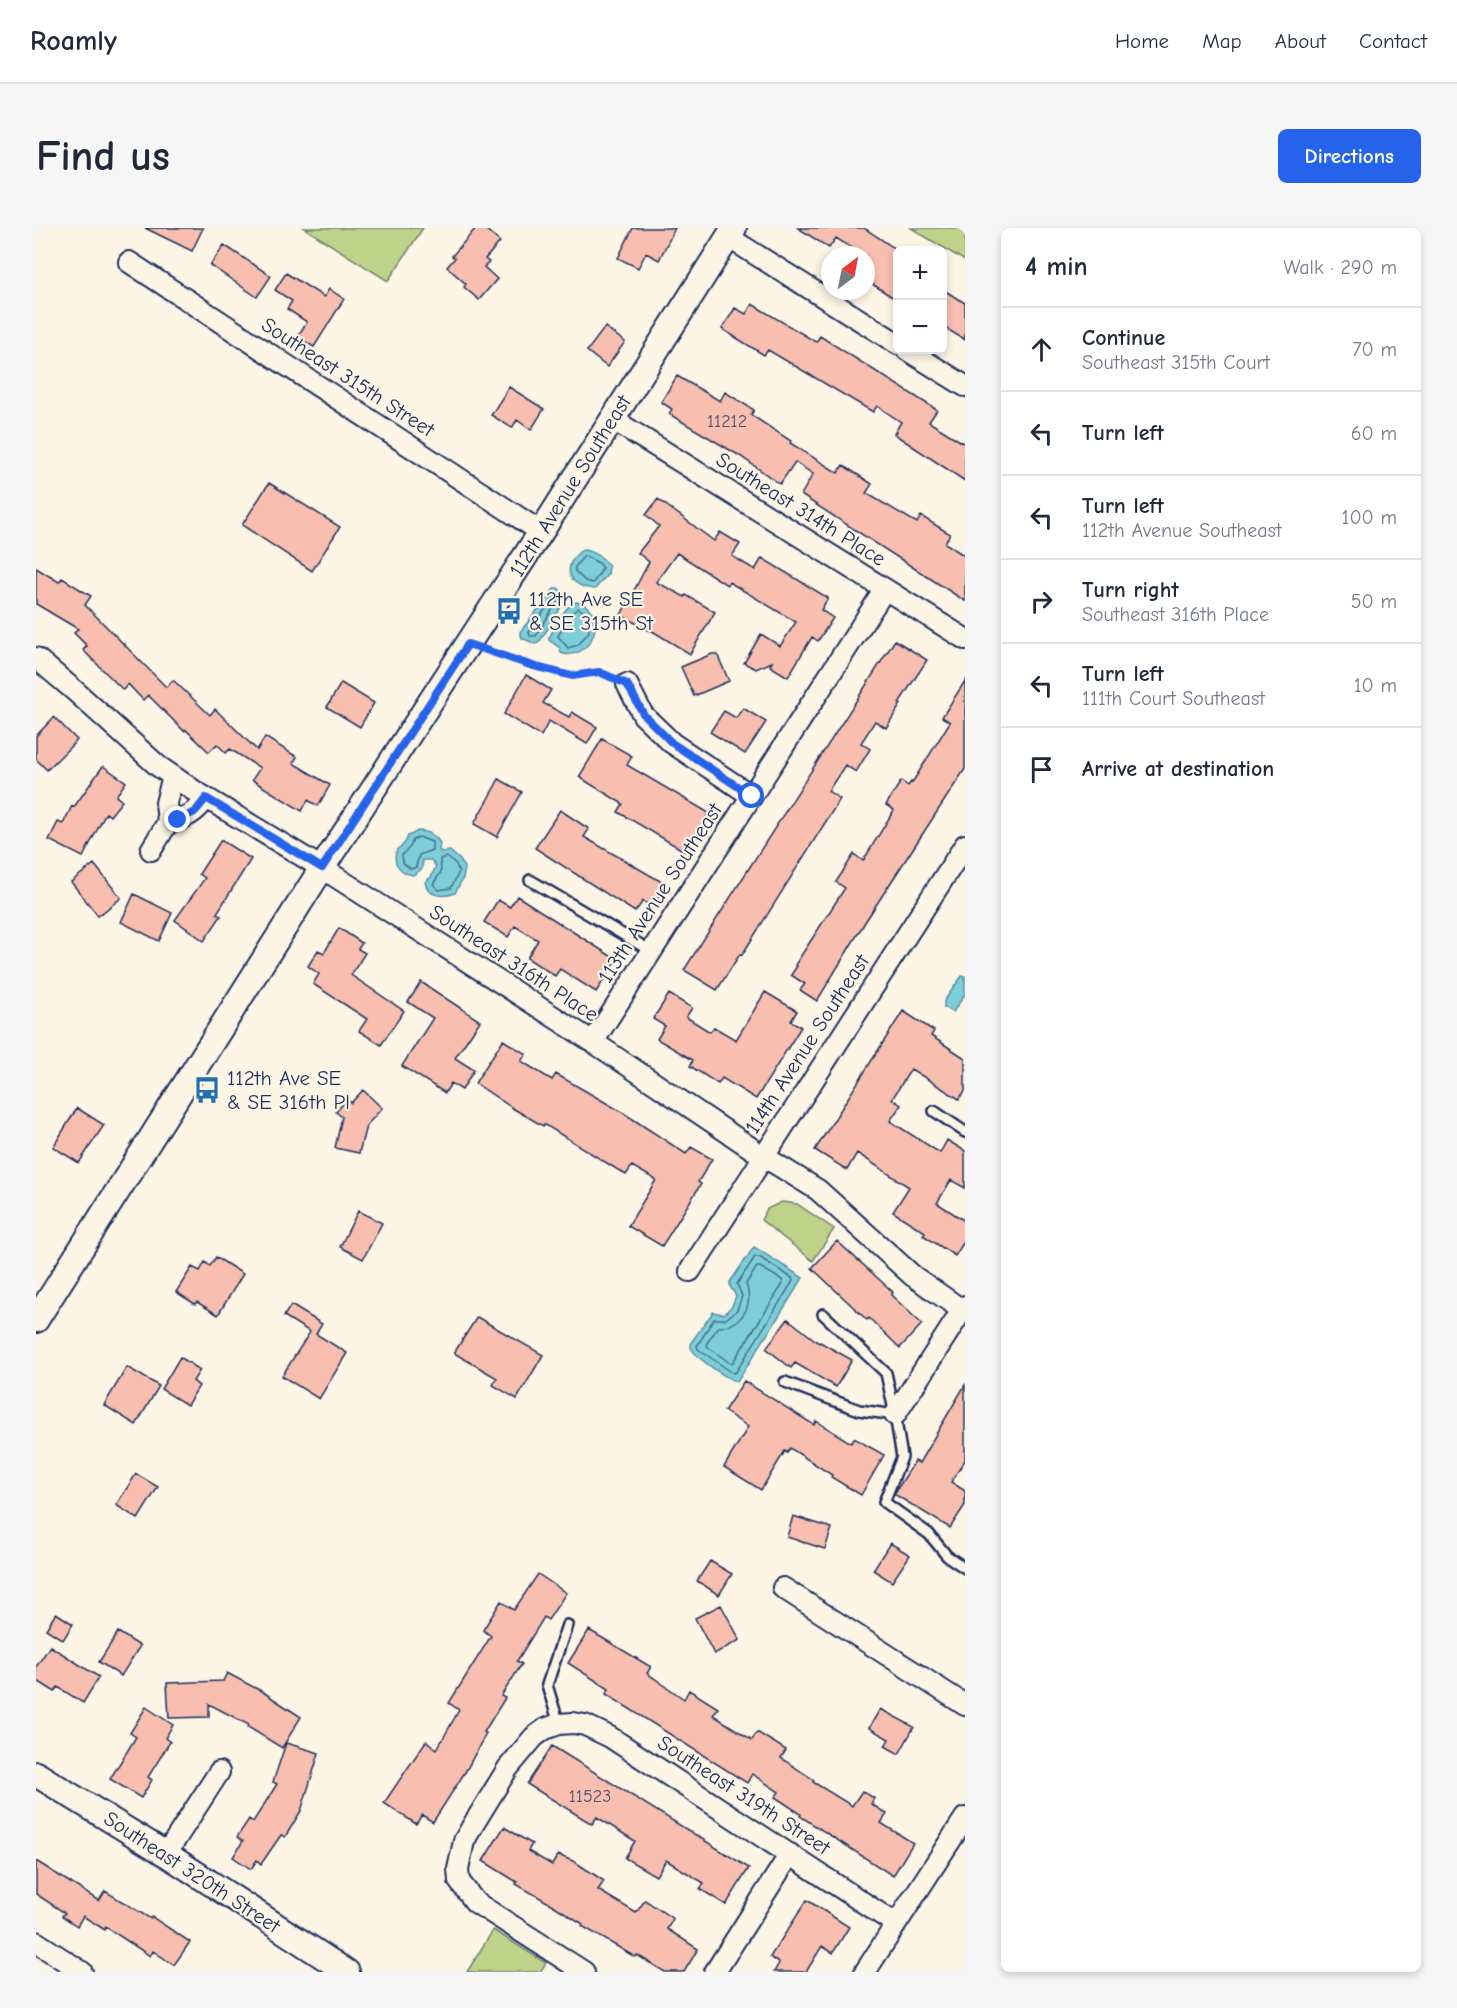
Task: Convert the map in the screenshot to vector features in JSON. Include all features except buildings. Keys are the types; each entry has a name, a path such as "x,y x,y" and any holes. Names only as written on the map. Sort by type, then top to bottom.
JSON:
{"street":[{"path":"731,233 893,341"},
{"name":"112th Avenue Southeast","path":"36,1320 322,868 542,532 731,233"},
{"name":"Southeast 315th Street","path":"129,262 542,532"},
{"path":"913,354 965,386"},
{"name":"Southeast 314th Place","path":"612,419 965,639"},
{"name":"113th Avenue Southeast","path":"593,1042 885,589"},
{"name":"Southeast 316th Place","path":"38,663 75,690 126,738 173,776 322,868 818,1190 913,1276 964,1309"},
{"path":"627,684 644,715 672,743 752,796"},
{"path":"168,822 167,794 173,776"},
{"path":"151,850 168,822 195,812 206,798"},
{"name":"114th Avenue Southeast","path":"690,1271 965,845"},
{"path":"895,1414 964,1309"},
{"path":"783,1588 965,1705"},
{"path":"559,1724 545,1729 534,1737 508,1768 464,1841 458,1869 459,1881 471,1897 488,1911 584,1972"},
{"name":"Southeast 319th Street","path":"559,1724 585,1725 610,1737 896,1924"},
{"path":"166,1854 219,1772"},
{"name":"Southeast 320th Street","path":"36,1774 166,1854 347,1972"},
{"path":"865,1972 965,1818"},
{"path":"716,1972 790,1854"},
{"path":"36,1942 82,1972"}],"lane":[{"path":"530,880 651,951"},
{"path":"934,1111 965,1132"},
{"path":"823,1314 886,1373 903,1457 884,1502 929,1534 947,1556 965,1568"},
{"path":"785,1382 859,1410 895,1414"},
{"path":"559,1724 547,1685 567,1625"}],"path":[{"path":"468,644 533,666 572,676 599,672 627,684"}],"green space":[{"path":"304,228 423,228 388,281"},
{"path":"911,228 965,228 965,261 947,250 947,246 940,246"},
{"path":"782,1202 797,1204 834,1229 813,1261 761,1220 767,1209"},
{"path":"493,1930 546,1963 540,1972 467,1972"}],"water":[{"path":"582,550 597,555 609,566 608,574 595,589 579,585 570,576 571,563"},
{"path":"558,588 564,593 564,602 542,638 535,644 522,638 520,632 554,589"},
{"path":"577,602 588,608 594,616 593,636 588,645 580,651 571,654 561,653 560,648 549,638 564,612"},
{"path":"418,831 433,836 440,843 441,852 450,851 460,860 465,869 455,893 436,895 429,890 425,882 431,877 436,866 431,860 423,860 422,869 413,875 398,867 395,855 398,849 405,843 408,836"},
{"path":"962,976 965,976 965,994 953,1012 944,1007 944,1001"},
{"path":"754,1247 803,1278 737,1382 702,1360 690,1344 713,1312 724,1314 732,1306 736,1296 730,1282"}],"place":[{"name":"112th Ave SE & SE 315th St","path":"509,611"},
{"name":"112th Ave SE & SE 316th Pl","path":"207,1090"}],"route":[{"path":"178,820 195,812 206,798 322,868 468,644 533,666 572,676 599,672 627,684 644,715 672,743 752,796"}]}
